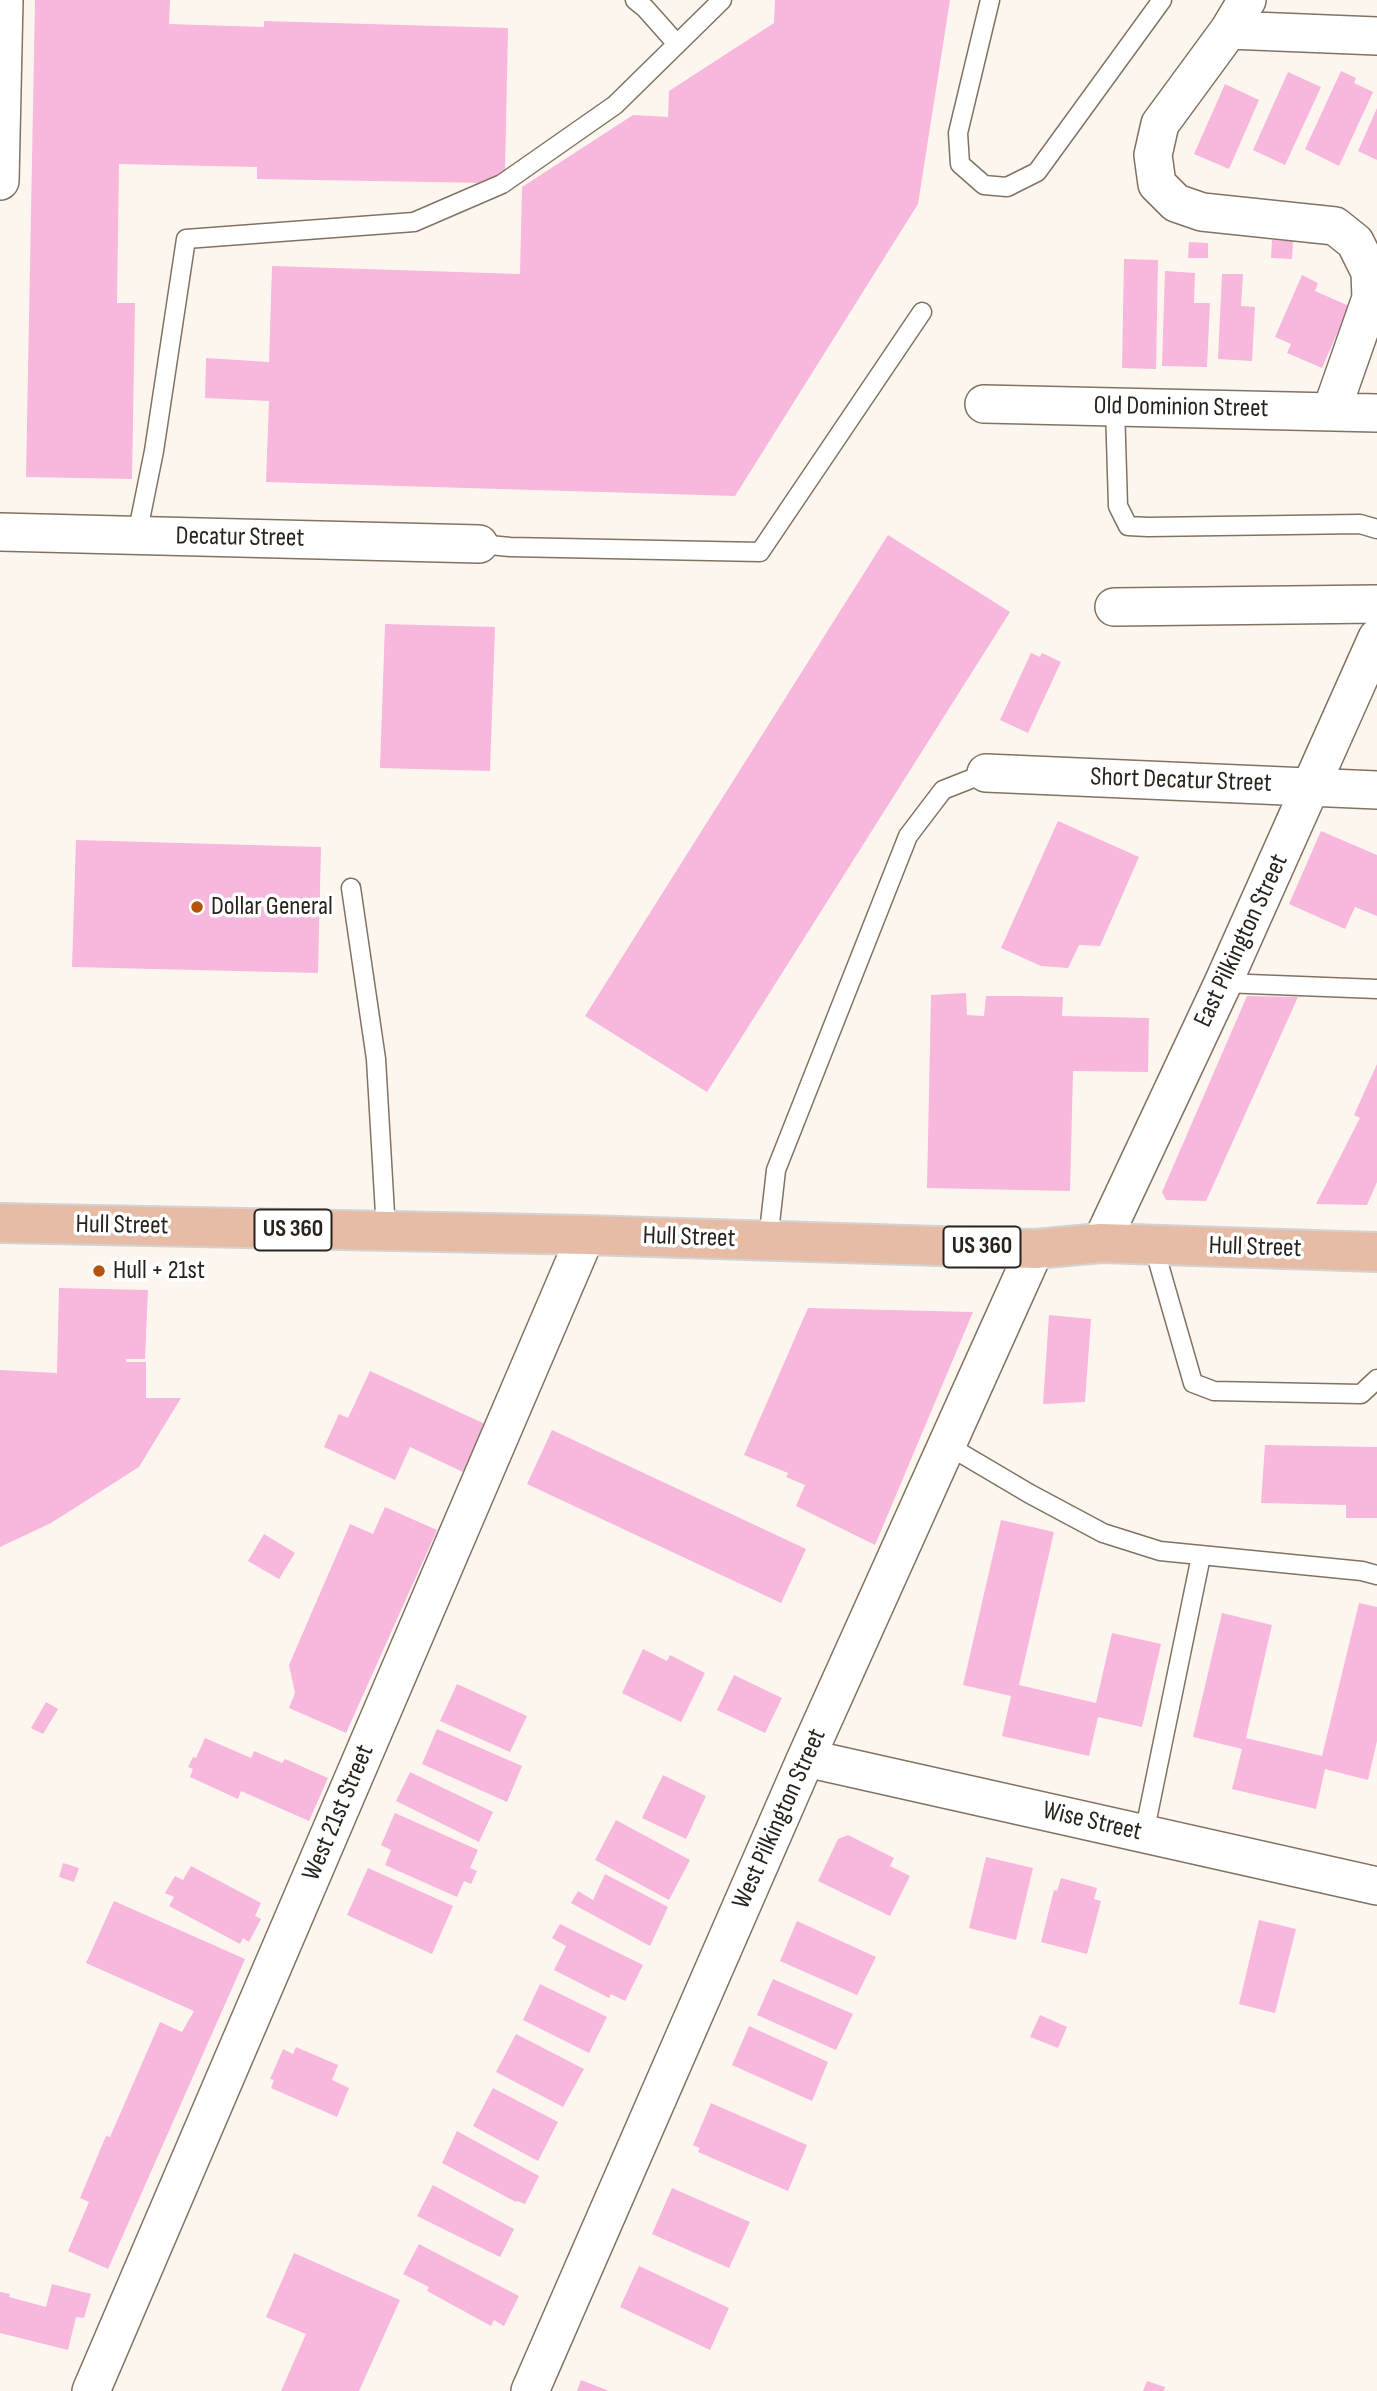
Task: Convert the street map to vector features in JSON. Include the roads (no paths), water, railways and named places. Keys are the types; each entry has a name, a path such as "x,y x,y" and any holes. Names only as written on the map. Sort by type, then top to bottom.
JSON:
{"main road":[{"name":"Hull Street","path":"0,1223 1035,1249 1101,1243 1377,1252"}],"street":[{"path":"0,181 4,0"},
{"path":"1331,412 1371,298 1370,272 1355,242 1335,226 1202,212 1176,203 1157,184 1153,155 1160,124 1238,15 1377,36"},
{"name":"Old Dominion Street","path":"984,404 1377,413"},
{"name":"Decatur Street","path":"0,532 479,544"},
{"path":"1114,607 1377,604"},
{"name":"East Pilkington Street","path":"1101,1243 1223,983 1377,638"},
{"name":"Short Decatur Street","path":"986,773 1377,790"},
{"name":"West 21st Street","path":"91,2391 586,1236"},
{"name":"West Pilkington Street","path":"530,2391 806,1758 1035,1249"},
{"name":"Wise Street","path":"806,1758 1377,1886"}],"lane":[{"path":"635,0 677,44"},
{"path":"137,535 154,451 186,239 414,222 502,184 615,105 722,0"},
{"path":"990,0 958,132 960,164 984,185 1007,187 1037,172 1162,0"},
{"path":"479,544 510,547 760,552 922,312"},
{"path":"1115,407 1118,506 1128,526 1360,524 1377,529"},
{"path":"768,1241 776,1170 908,836 943,790 986,773"},
{"path":"351,888 376,1059 386,1231"},
{"path":"1223,983 1377,989"},
{"path":"1153,1244 1193,1383 1214,1391 1361,1394 1377,1379"},
{"path":"947,1445 1030,1494 1104,1533 1160,1550 1362,1571 1377,1575"},
{"path":"1144,1834 1201,1556"}],"place":[{"name":"Dollar General","path":"197,907"},
{"name":"Hull + 21st","path":"99,1271"}]}
